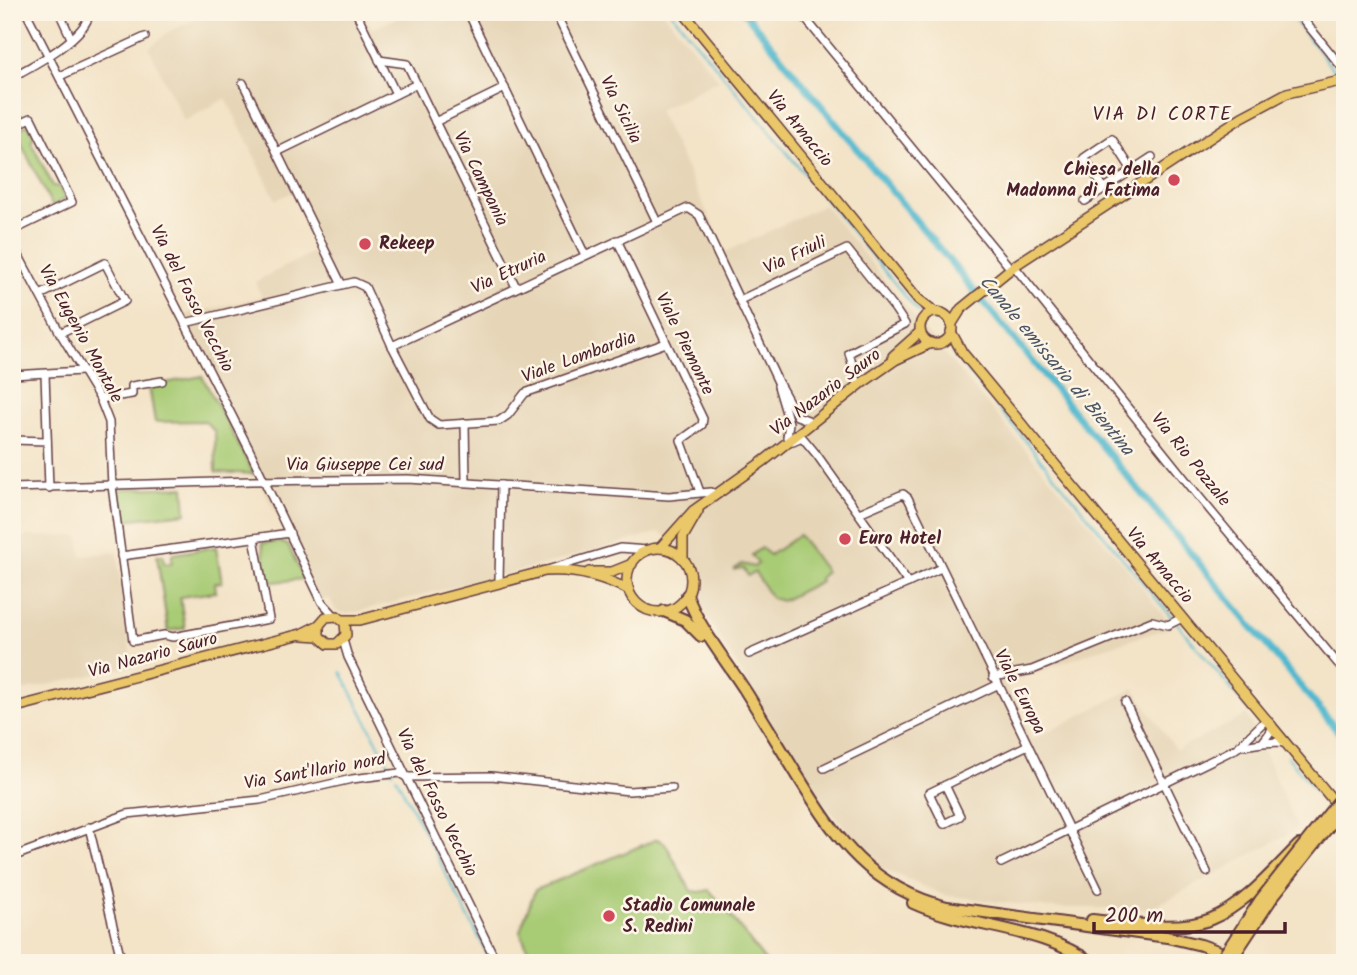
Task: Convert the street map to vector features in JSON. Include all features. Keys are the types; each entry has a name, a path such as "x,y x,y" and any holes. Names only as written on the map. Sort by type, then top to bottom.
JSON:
{"highway":[{"path":"687,595 701,626 744,689 821,814 843,844 876,875 907,894 936,904 1167,937 1201,944 1219,957"},
{"path":"664,611 685,620 712,648 838,844 878,882 902,898 924,908 1051,942 1092,963"},
{"path":"1219,957 1311,833 1345,793"},
{"path":"1229,963 1274,895 1345,806"},
{"path":"969,910 1160,924 1208,920 1245,898 1311,833"},
{"path":"924,908 1186,944 1219,957"}],"main road":[{"name":"Via Arnaccio","path":"683,12 918,299 939,313"},
{"path":"962,308 925,317 921,322 920,332 924,339 931,343 944,341 962,308 1012,268 1264,103 1298,89 1345,80"},
{"name":"Via Arnaccio","path":"918,299 925,317"},
{"path":"939,313 951,328"},
{"name":"Via Arnaccio","path":"951,328 962,352 1180,619 1266,732 1282,743 1332,799"},
{"name":"Via Nazario Sauro","path":"301,635 321,622 360,620 545,571 612,572 632,564 648,550 660,548 684,519 775,452 857,381 908,345 920,332"},
{"name":"Via Arnaccio","path":"944,341 962,352"},
{"name":"Via Nazario Sauro","path":"743,474 787,437 881,369 905,354 931,343"},
{"name":"Via Nazario Sauro","path":"687,595 690,576 683,559 683,541 686,529 703,504"},
{"path":"660,548 675,552 683,559"},
{"path":"629,590 627,577 632,564"},
{"name":"Via Nazario Sauro","path":"574,572 615,583 629,590 645,608 664,611"},
{"path":"664,611 677,606 687,595"},
{"path":"321,622 319,636 332,645 343,640 341,622"},
{"name":"Via Nazario Sauro","path":"12,708 301,635 319,636"}],"street":[{"path":"12,18 20,12"},
{"name":"Via del Fosso Vecchio","path":"26,12 265,482 322,602 341,622"},
{"path":"60,12 71,38"},
{"path":"12,77 49,56 71,38 86,23 90,12"},
{"path":"356,12 396,94"},
{"path":"468,12 585,255"},
{"name":"Via Sicilia","path":"555,12 657,222"},
{"name":"Via Rio Pozzale","path":"800,12 1345,672"},
{"path":"1297,12 1345,71"},
{"path":"60,76 145,37"},
{"name":"Via Campania","path":"379,60 407,64 516,287"},
{"path":"243,83 341,283"},
{"path":"277,152 417,84"},
{"path":"435,121 505,88"},
{"path":"12,127 32,118 72,202 12,231"},
{"path":"1119,198 1084,158 1112,139 1132,170"},
{"path":"1085,201 1152,157"},
{"name":"Via Etruria","path":"392,346 685,209 695,211 778,382 797,416 809,422"},
{"name":"Viale Piemonte","path":"617,240 704,422 681,440 700,492"},
{"name":"Via Eugenio Montale","path":"12,243 60,333 100,399 111,429 112,486 133,641 164,635 173,637 269,619 254,538"},
{"name":"Via Friuli","path":"740,300 847,249 905,324 849,353 857,381"},
{"path":"12,263 20,259"},
{"path":"40,295 105,263 125,301 60,333"},
{"path":"185,323 354,282 363,284 392,346"},
{"name":"Viale Lombardia","path":"392,346 432,422 439,425 499,421 510,413 524,393 667,343"},
{"path":"12,375 82,370"},
{"path":"45,374 49,488"},
{"path":"100,399 132,394 132,386 162,381"},
{"name":"Via Etruria","path":"778,382 779,396 789,427 787,437"},
{"path":"809,422 809,435 817,455"},
{"path":"465,423 466,482"},
{"path":"775,452 800,437 817,455 908,583"},
{"path":"12,440 47,441"},
{"name":"Via Giuseppe Cei sud","path":"12,488 408,479 669,496 700,492 716,494"},
{"path":"499,582 501,485"},
{"name":"Viale Europa","path":"859,513 903,494 908,498 1098,889"},
{"path":"121,556 290,534"},
{"name":"Via Nazario Sauro","path":"545,571 624,547 648,550"},
{"path":"749,654 941,568"},
{"name":"Via del Fosso Vecchio","path":"321,622 322,602"},
{"path":"993,677 1032,670 1152,621 1170,624 1180,619"},
{"name":"Via del Fosso Vecchio","path":"343,640 348,657 403,775 497,963"},
{"name":"Via del Fosso Vecchio","path":"332,645 348,657"},
{"path":"824,768 997,685"},
{"path":"1125,702 1207,872"},
{"path":"1266,732 1282,743"},
{"path":"1001,863 1266,732"},
{"path":"1242,746 1266,732"},
{"path":"945,785 960,816 944,824 929,793 945,785 1028,745"},
{"name":"Via Sant'Ilario nord","path":"12,856 127,814 260,800 352,779 388,775 491,776 629,791 672,788"},
{"path":"89,827 122,963"}],"shaded area":[{"path":"211,12 363,12 372,29 409,12 663,12 719,80 658,110 726,252 824,205 942,351 1135,578 1172,627 1097,650 1005,684 1032,740 1134,688 1176,750 1247,715 1298,829 1152,908 1050,908 944,895 880,868 813,791 697,600 699,571 689,552 660,532 347,614 336,611 329,598 316,603 179,316 262,297 255,282 319,249 292,192 276,200 226,98 184,121 149,48 168,32"},
{"path":"12,536 79,536 82,556 117,552 132,666 12,693"}],"green space":[{"path":"28,124 34,137 31,142 53,186 59,186 65,199 52,206 15,131"},
{"path":"202,376 254,474 216,472 215,432 205,421 155,422 149,386"},
{"path":"184,487 186,513 123,520 118,491 121,489"},
{"path":"799,535 826,572 819,578 821,581 782,601 771,598 755,572 748,576 743,568 733,570 742,564 754,567 758,564 752,555 761,548 770,555"},
{"path":"280,542 288,545 304,579 264,583 263,570 266,570 262,543"},
{"path":"216,547 222,582 215,583 216,592 180,597 185,628 168,631 157,556 163,555 164,564 172,563 172,554"},
{"path":"657,839 665,843 691,891 709,890 767,963 533,963 520,931 535,890"}],"waterway":[{"path":"671,12 919,313"},
{"name":"Canale emissario di Bientina","path":"744,12 1345,740"},
{"path":"1288,12 1335,72"},
{"path":"952,352 1173,619"},
{"path":"1177,623 1250,712"},
{"path":"341,672 393,772"},
{"path":"1287,756 1329,808"},
{"path":"396,777 492,963"},
{"path":"1339,820 1345,827"}],"place":[{"name":"Chiesa della Madonna di Fatima","path":"1174,180"},
{"name":"Rekeep","path":"365,244"},
{"name":"Euro Hotel","path":"845,539"},
{"name":"Stadio Comunale S. Redini","path":"609,916"}],"district":[{"name":"VIA DI CORTE","path":"1163,115"}]}
